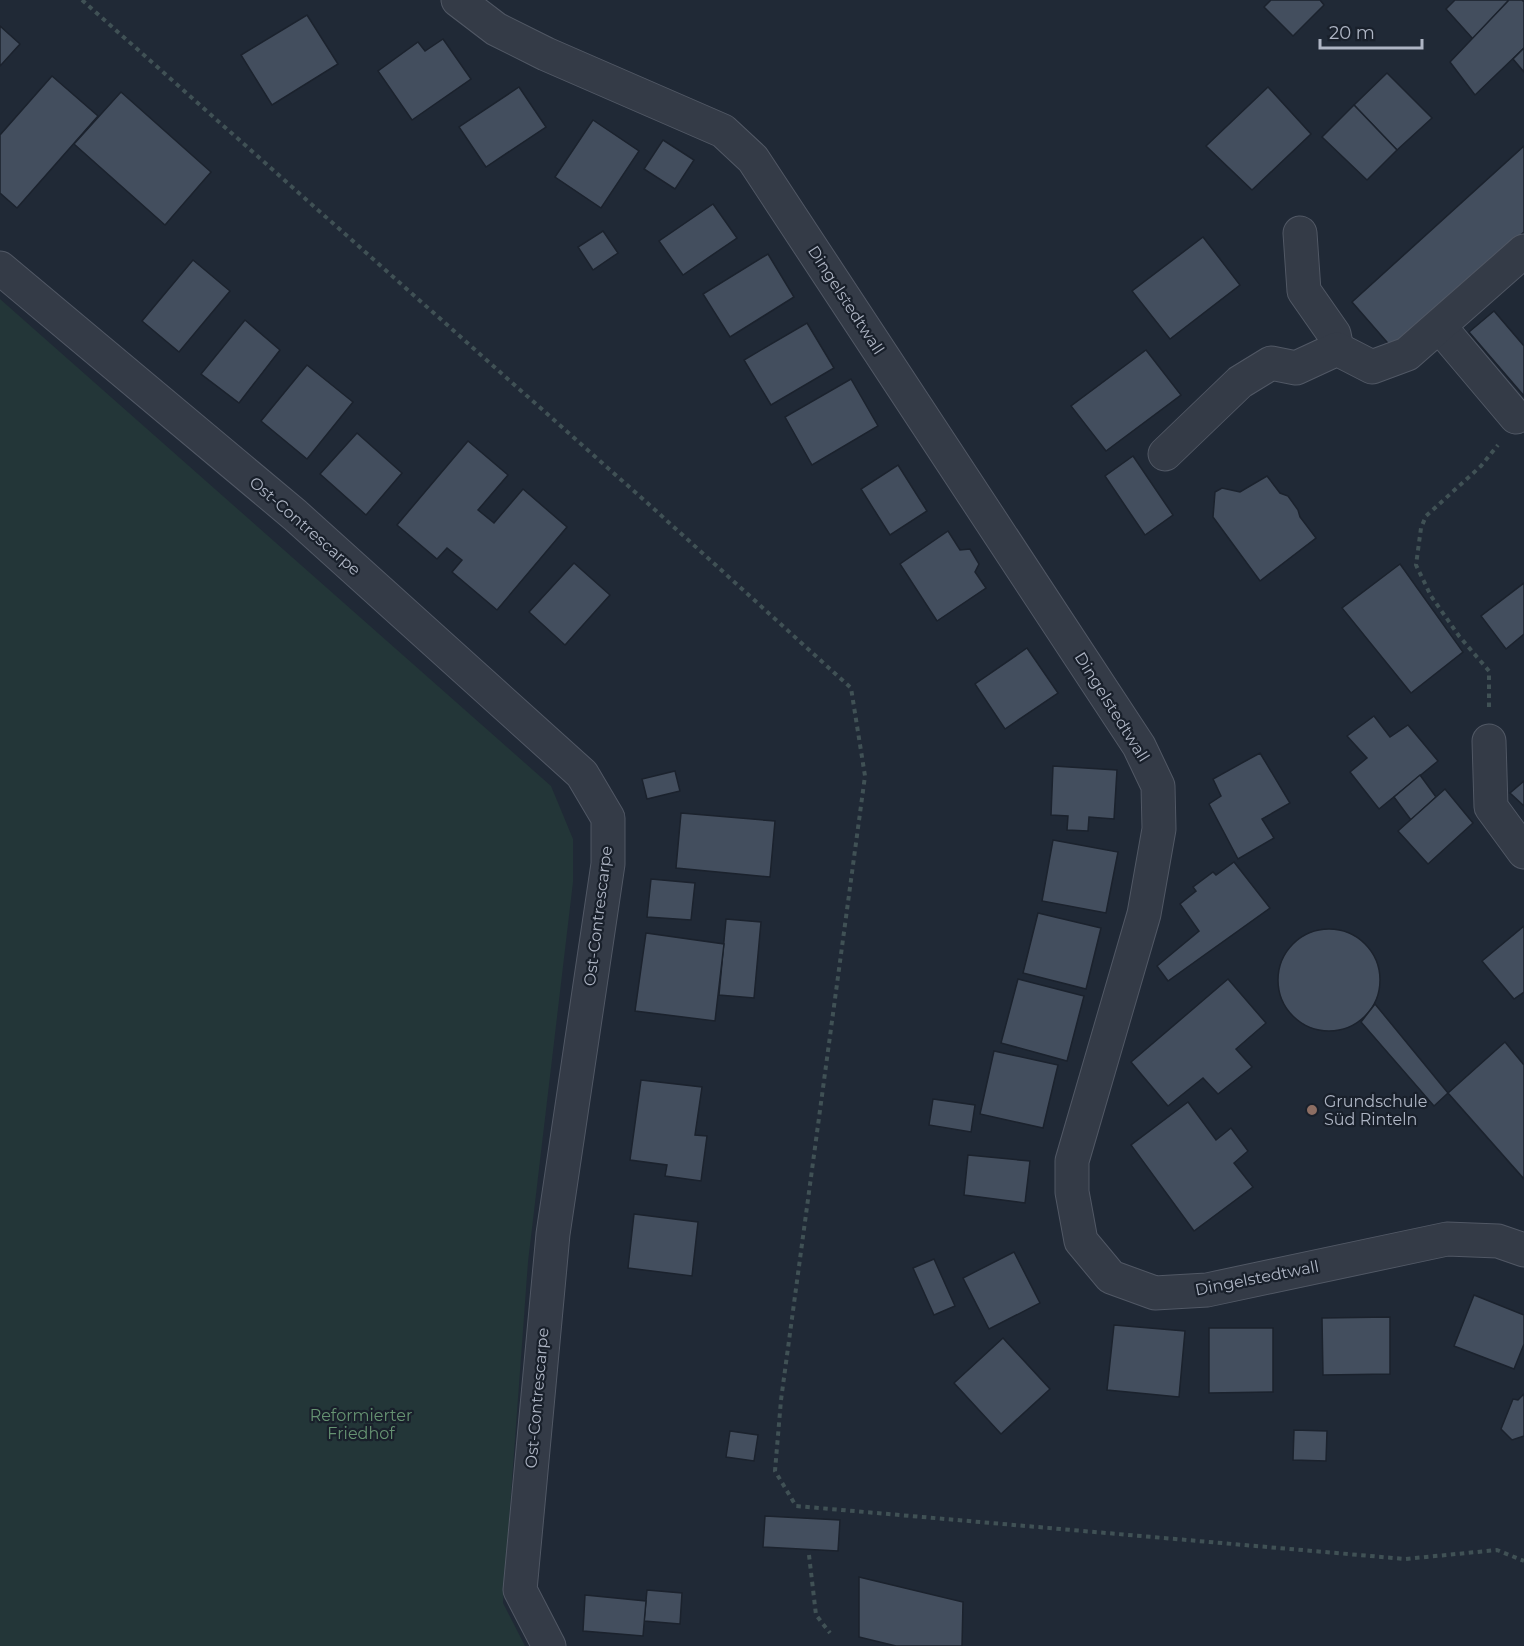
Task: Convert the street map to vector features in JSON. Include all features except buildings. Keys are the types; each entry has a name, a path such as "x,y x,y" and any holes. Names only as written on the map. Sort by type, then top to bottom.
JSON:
{"street":[{"name":"Dingelstedtwall","path":"458,0 496,29 546,54 723,131 753,159 1139,746 1158,786 1159,829 1144,914 1072,1161 1072,1192 1081,1241 1111,1277 1155,1293 1206,1290 1447,1239 1498,1241 1524,1250"},
{"path":"1300,233 1304,291 1334,334 1337,349"},
{"path":"1337,349 1372,367 1407,354 1524,251"},
{"name":"Ost-Contrescarpe","path":"0,268 295,515 565,758 582,774 608,818 608,864 553,1234 520,1590 549,1646"},
{"path":"1440,327 1516,417"},
{"path":"1165,454 1240,382 1271,363 1296,368 1337,349"},
{"path":"1489,741 1491,807 1524,852"}],"path":[{"path":"82,0 654,509 851,688 865,776 781,1400 775,1470 796,1506 1406,1559 1497,1550 1524,1561"},
{"path":"1489,741 1489,670 1459,636 1437,604 1416,565 1421,528 1426,516 1480,466 1497,446 1516,417"},
{"path":"809,1555 816,1615 830,1633"}],"green space":[{"name":"Reformierter Friedhof","path":"0,299 551,786 573,839 573,882 528,1262 503,1603 525,1646 0,1646"}],"place":[{"name":"Grundschule Süd Rinteln","path":"1312,1110"}]}
